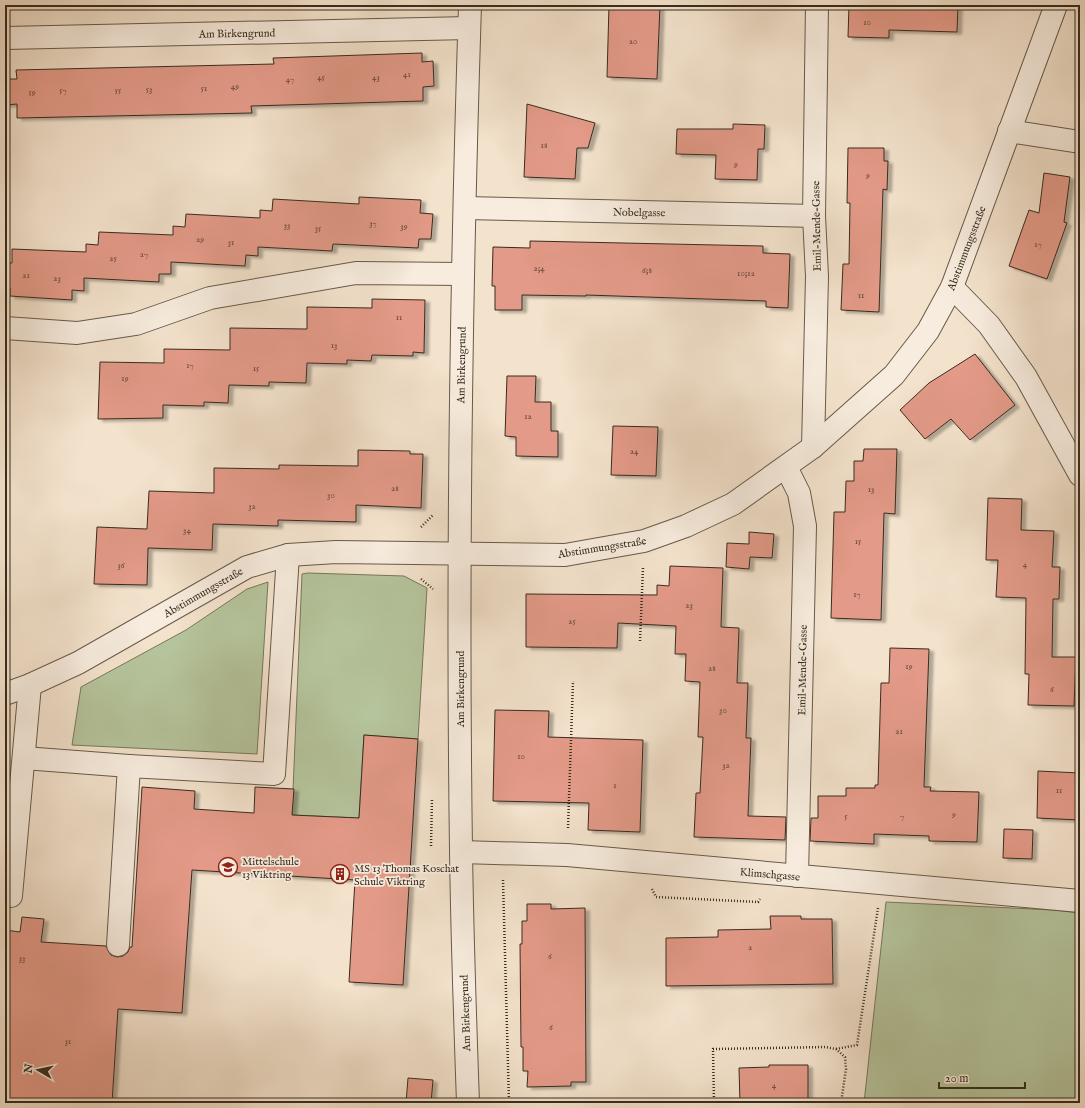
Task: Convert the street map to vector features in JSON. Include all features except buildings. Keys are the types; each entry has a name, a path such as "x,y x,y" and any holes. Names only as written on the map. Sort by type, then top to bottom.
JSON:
{"street":[{"name":"Am Birkengrund","path":"468,1103 460,852 459,554 462,274 470,5"},
{"name":"Emil-Mende-Gasse","path":"813,447 817,276 814,216 817,5"},
{"name":"Abstimmungsstraße","path":"5,694 30,685 78,663 247,567 288,555 336,552 566,555 644,541 686,526 733,504 813,447 894,375 928,331 952,287 1009,131 1049,8"},
{"name":"Am Birkengrund","path":"5,38 469,28"},
{"path":"1009,131 1080,142"},
{"name":"Nobelgasse","path":"465,208 814,216"},
{"path":"5,328 77,333 136,324 210,298 356,274 462,274"},
{"path":"952,287 989,326 1026,377 1080,475"},
{"name":"Emil-Mende-Gasse","path":"786,467 800,493 805,526 797,876"},
{"path":"24,758 129,766 274,774 288,555"},
{"path":"11,896 30,685"},
{"path":"118,945 129,766"},
{"name":"Klimschgasse","path":"460,852 567,855 1080,901"}],"path":[{"path":"640,641 644,541"},
{"path":"567,855 573,681"},
{"path":"502,872 509,1103"},
{"path":"650,886 656,897 758,902 762,898"},
{"path":"714,1103 713,1049 825,1047 836,1049 857,1045 879,902"},
{"path":"836,1049 845,1057 846,1069 841,1103"}],"green space":[{"path":"302,574 404,576 427,588 418,739 364,735 359,818 292,815"},
{"path":"268,582 257,754 72,745 81,687 186,630 247,589"},
{"path":"886,902 1053,910 1080,913 1080,1103 864,1103"}],"place":[{"name":"Mittelschule 13 Viktring","path":"228,867"},
{"name":"MS 13 Thomas Koschat Schule Viktring","path":"340,874"}]}
